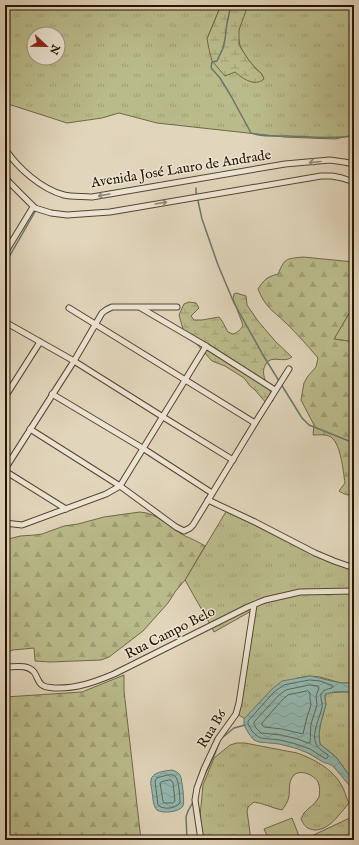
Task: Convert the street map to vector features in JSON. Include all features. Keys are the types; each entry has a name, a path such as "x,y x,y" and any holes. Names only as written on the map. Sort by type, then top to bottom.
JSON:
{"street":[{"name":"Avenida José Lauro de Andrade","path":"5,149 16,164 42,185 65,196 92,197 285,164 330,160 354,164"},
{"path":"7,178 36,208 67,215 110,212 321,176 332,176 354,182"},
{"path":"5,186 7,178"},
{"path":"5,253 36,208"},
{"path":"66,509 5,470 95,324 106,310 112,307 177,307"},
{"path":"141,307 275,390"},
{"path":"69,308 255,423"},
{"path":"6,324 74,360 233,460"},
{"path":"5,397 40,342"},
{"path":"5,523 22,524 106,494 120,486 206,346"},
{"path":"30,429 120,486 176,527 184,531 193,525 289,369"},
{"path":"52,394 144,449 212,493"},
{"path":"208,500 334,562 354,568"},
{"name":"Rua Campo Belo","path":"5,667 26,667 34,672 41,685 46,687 78,687 114,674 265,600 300,592 354,591"},
{"name":"Rua B6","path":"201,840 195,800 197,788 218,739 236,714 254,605"}],"green space":[{"path":"5,5 221,5 207,39 239,75 262,74 252,65 244,54 239,42 239,29 248,5 354,5 354,135 335,139 284,137 157,123 119,113 102,118 67,123 5,103"},
{"path":"221,5 248,5 239,30 239,45 248,59 262,74 264,79 253,82 235,72 225,76 212,61 207,39"},
{"path":"303,257 354,262 354,305 334,339 348,341 354,345 354,495 339,491 345,483 339,450 333,439 329,436 313,435 314,425 301,400 304,383 316,367 318,358 290,327 270,308 258,289 266,279 278,274 286,260"},
{"path":"236,293 246,296 247,305 258,321 276,342 292,357 285,360 274,359 268,361 266,364 264,369 264,378 273,401 267,404 244,378 225,366 212,361 183,329 179,315 184,304 189,302 196,303 199,308 191,316 194,320 219,317 228,332 233,334 239,331 243,325 233,299 234,294"},
{"path":"354,305 354,345 348,341 334,339"},
{"path":"227,510 354,570 354,682 341,683 320,677 310,676 297,678 258,705 245,719 239,715 253,610 214,632 185,580"},
{"path":"140,512 153,515 179,533 205,546 185,580 168,603 143,631 109,657 101,660 50,662 35,661 34,648 13,650 5,653 5,540 20,536 42,534 64,526 104,517"},
{"path":"124,675 124,691 141,840 5,840 5,697 82,692"},
{"path":"354,692 354,782 336,757 320,744 320,726 326,704 325,695 328,693"},
{"path":"245,743 297,753 310,758 322,765 334,775 343,788 349,803 330,824 315,830 308,828 301,819 304,813 318,799 320,794 319,785 316,779 310,775 297,773 292,777 289,798 282,810 254,802 248,807 247,811 251,840 204,840 200,817 203,785 214,758 230,745"},
{"path":"354,816 354,840 303,840"},
{"path":"292,818 299,836 290,840 269,840 264,829"}],"water":[{"path":"310,676 344,683 354,682 354,692 335,692 325,695 326,704 319,736 320,744 336,757 354,782 354,791 333,766 295,748 254,740 244,725 244,719 272,689 282,681"},
{"path":"172,770 178,773 181,777 184,804 181,808 175,811 159,811 156,809 154,804 151,780 156,774 163,771"}],"waterway":[{"path":"231,5 223,48 217,61 212,62 211,67 231,96 251,133 270,136 329,138 354,136"},
{"path":"196,188 202,219 218,265 234,303 279,381"},
{"path":"5,264 36,210"},
{"path":"281,384 302,418 309,425 354,443"},
{"path":"223,737 234,728 245,725"},
{"path":"203,778 219,743"},
{"path":"187,840 186,817 193,802"}]}
